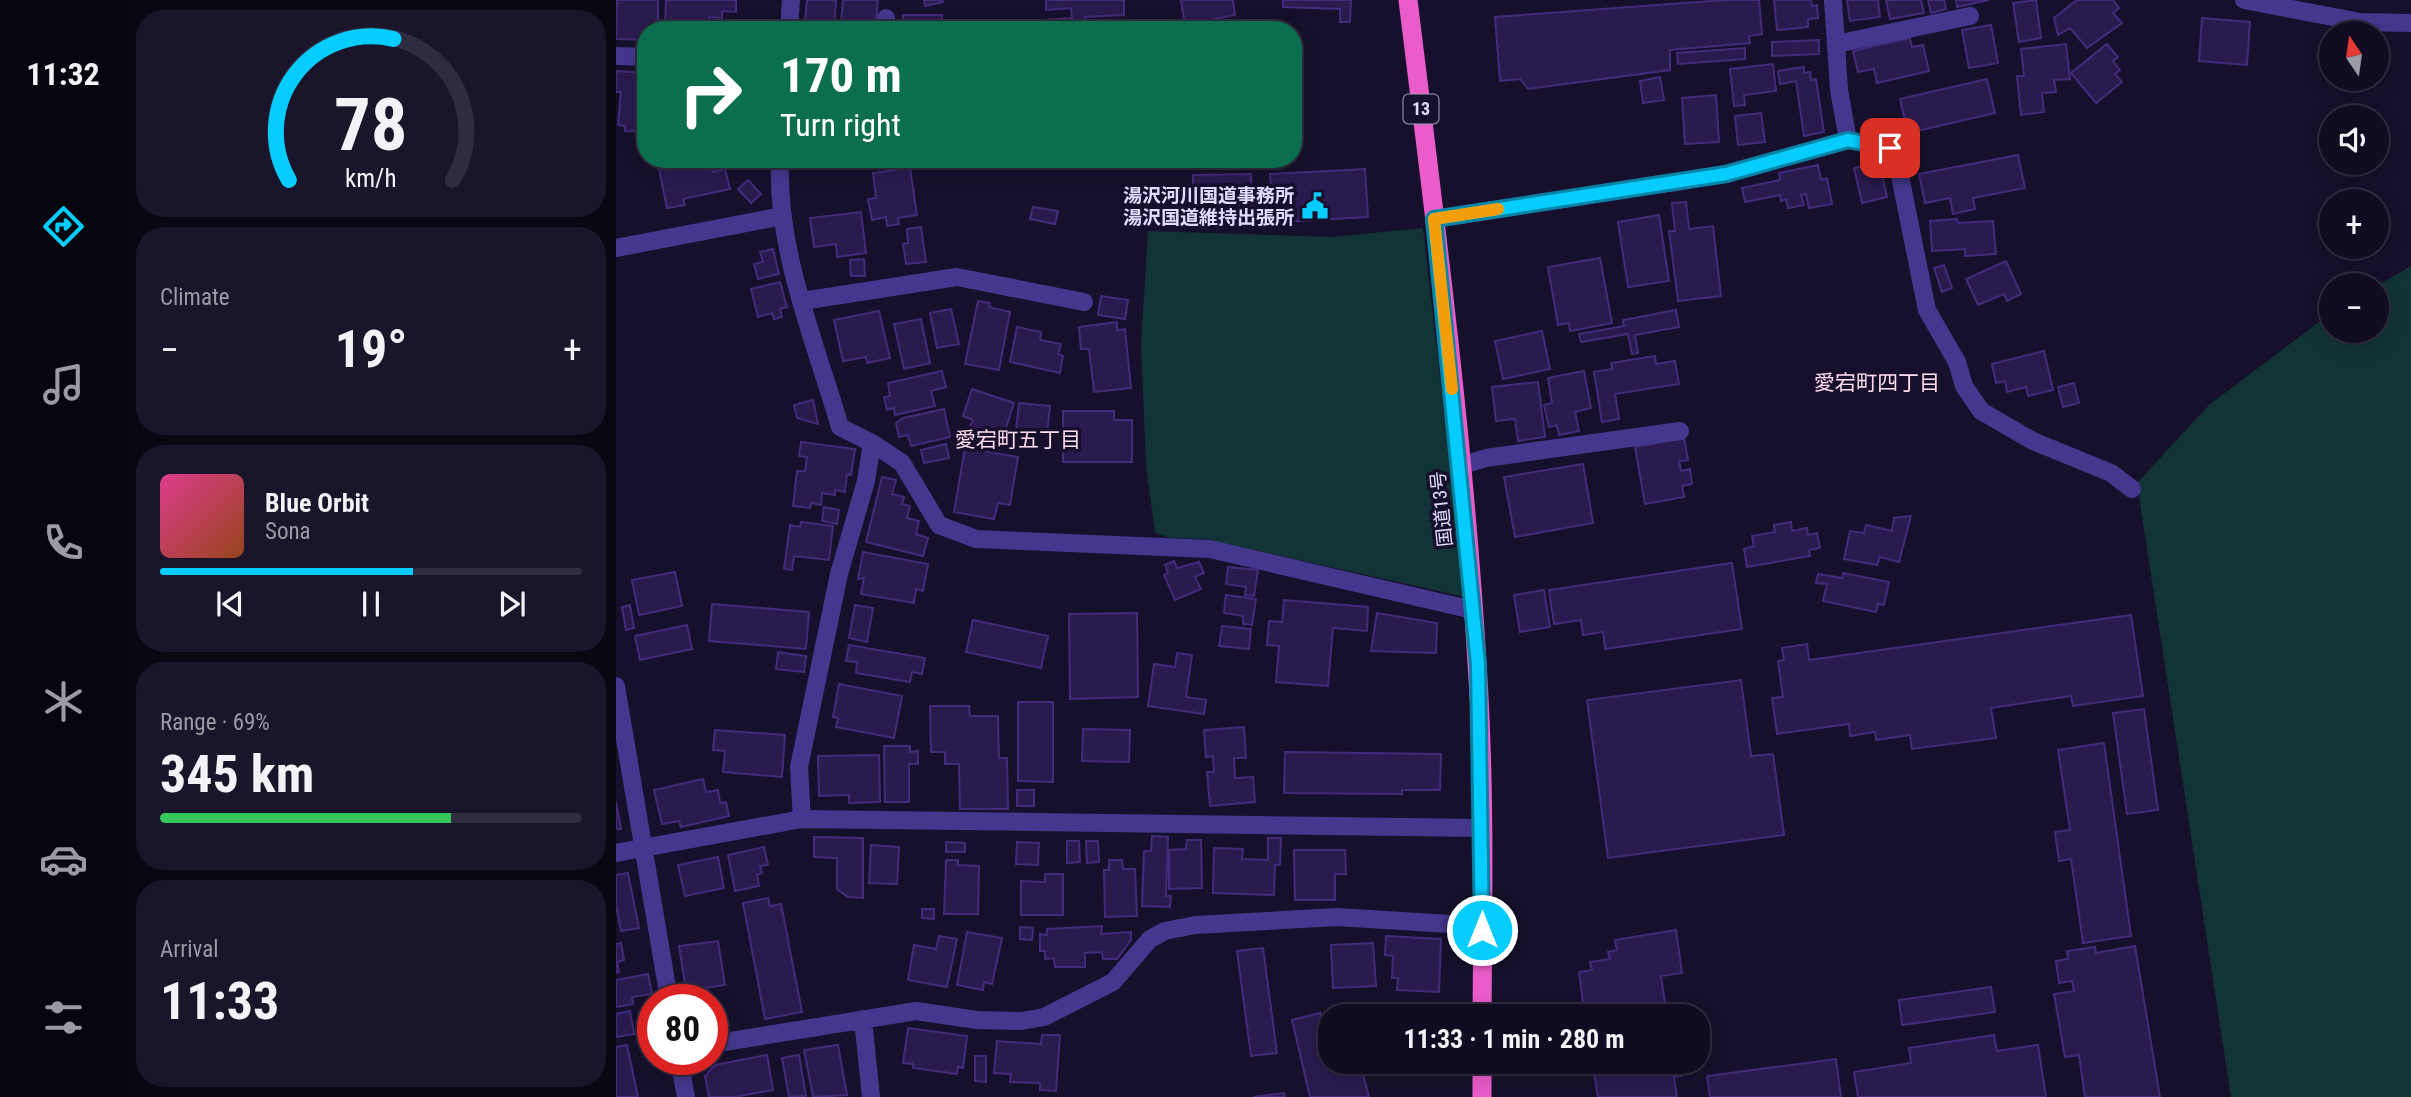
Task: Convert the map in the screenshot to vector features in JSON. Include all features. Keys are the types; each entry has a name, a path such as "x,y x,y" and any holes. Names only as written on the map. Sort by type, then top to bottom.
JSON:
{"highway":[{"name":"国道13号","path":"1408,0 1434,219 1473,610 1482,828 1482,1004"},
{"path":"1482,1074 1482,1097"}],"street":[{"path":"790,21 791,0"},
{"path":"1833,0 1848,140"},
{"path":"2244,0 2360,22 2411,23"},
{"path":"1836,44 1969,16"},
{"path":"616,56 637,57"},
{"path":"1434,219 1726,174 1848,140 1890,148 1899,171 1927,310 1957,362 1964,386 1982,411 2033,441 2111,473 2132,489"},
{"path":"780,168 782,216 802,301 840,427 872,443 902,463 939,525 976,539 1210,549 1473,610"},
{"path":"616,248 782,216"},
{"path":"802,301 957,276 1084,302"},
{"path":"1460,466 1486,458 1680,432"},
{"path":"802,819 799,767 839,574 866,481 872,443"},
{"path":"616,686 668,984"},
{"path":"616,853 802,819 1482,828"},
{"path":"728,1041 916,1011 977,1020 1021,1021 1044,1017 1114,982 1150,939 1165,931 1195,925 1337,917 1482,926"},
{"path":"863,1019 871,1097"},
{"path":"682,1075 686,1097"}],"green space":[{"path":"1423,228 1465,597 1205,539 1170,538 1155,533 1146,465 1141,344 1148,231 1332,237"},
{"path":"2411,266 2411,1097 2231,1097 2137,483 2209,405 2319,322 2319,343 2389,343 2389,279"}],"building":[{"path":"617,0 658,0 658,21 637,21 637,40 616,39"},
{"path":"666,0 736,0 736,12 722,11 722,18 709,17 708,21 665,21"},
{"path":"807,0 836,0 835,21 805,21"},
{"path":"843,0 878,0 876,21 841,21"},
{"path":"924,0 942,0 943,2 925,6"},
{"path":"1046,0 1124,0 1124,15 1085,17 1085,21 1031,21 1072,18 1071,8 1046,10"},
{"path":"1181,0 1233,0 1235,15 1205,21 1184,21"},
{"path":"1283,0 1351,0 1350,22 1340,22 1340,9 1283,7"},
{"path":"1725,0 1759,0 1762,34 1749,36 1750,43 1670,50 1670,70 1528,89 1520,79 1500,81 1495,17"},
{"path":"1774,0 1811,0 1812,6 1817,5 1818,18 1808,19 1808,27 1777,30"},
{"path":"1847,0 1878,0 1880,17 1850,21"},
{"path":"1886,0 1921,0 1924,13 1890,19"},
{"path":"1928,0 1944,0 1946,9 1931,13"},
{"path":"1956,0 1989,0 1957,7"},
{"path":"2036,0 2041,38 2019,42 2013,3"},
{"path":"2077,0 2113,0 2119,8 2113,13 2122,23 2087,48 2070,28 2058,35 2054,18"},
{"path":"903,15 942,15 942,21 903,21"},
{"path":"2202,18 2250,22 2247,65 2199,61"},
{"path":"1991,25 1998,63 1969,68 1962,30"},
{"path":"1910,38 1912,47 1923,45 1929,71 1877,83 1874,69 1858,72 1853,51"},
{"path":"1819,40 1819,54 1772,56 1772,42"},
{"path":"2066,44 2070,79 2054,80 2056,92 2042,93 2044,112 2021,115 2017,76 2024,76 2021,49"},
{"path":"2107,44 2118,57 2113,61 2120,70 2115,74 2122,82 2096,103 2071,73"},
{"path":"1745,48 1745,59 1678,64 1677,53"},
{"path":"1773,64 1776,91 1744,95 1745,105 1734,106 1730,69"},
{"path":"1804,67 1804,73 1810,72 1811,80 1816,79 1824,132 1804,136 1796,81 1780,84 1778,71"},
{"path":"616,71 637,72 637,132 625,131 625,126 618,125 621,92 616,92"},
{"path":"1660,77 1664,100 1643,103 1640,81"},
{"path":"1987,79 1995,113 1908,133 1900,99"},
{"path":"1716,95 1719,142 1685,144 1682,98"},
{"path":"1761,113 1765,142 1738,145 1735,116"},
{"path":"2018,155 2025,188 1973,198 1975,209 1953,214 1950,198 1925,203 1919,174"},
{"path":"1879,162 1887,197 1862,203 1854,168"},
{"path":"1818,165 1821,180 1827,178 1832,204 1809,208 1806,194 1801,195 1804,205 1788,208 1786,199 1781,201 1780,195 1745,202 1742,188 1780,180 1779,173"},
{"path":"659,168 712,168 713,172 725,169 730,189 683,199 685,205 667,208"},
{"path":"910,168 917,215 898,218 899,224 887,226 886,217 872,220 868,199 876,198 873,173"},
{"name":"湯沢河川国道事務所 湯沢国道維持出張所","path":"1365,169 1368,217 1265,223 1263,195 1271,195 1270,174"},
{"path":"1251,174 1252,213 1193,214 1193,175"},
{"path":"748,180 761,194 751,203 738,189"},
{"path":"1686,202 1689,229 1713,226 1721,296 1678,301 1669,231 1675,231 1672,203"},
{"path":"1033,207 1058,211 1055,224 1030,219"},
{"path":"861,212 866,253 837,257 836,244 814,247 810,218"},
{"path":"1659,215 1669,281 1628,287 1618,222"},
{"path":"1957,219 1958,223 1993,221 1996,254 1965,256 1965,249 1932,251 1930,221"},
{"path":"921,227 926,262 906,264 903,244 908,243 907,229"},
{"path":"773,249 779,274 758,279 754,264 763,262 760,252"},
{"path":"1600,258 1612,323 1570,331 1569,323 1558,325 1548,267"},
{"path":"864,259 865,276 851,276 850,260"},
{"path":"2006,261 2021,294 2007,301 2004,294 1978,305 1966,279"},
{"path":"1944,265 1952,288 1942,292 1934,268"},
{"path":"780,282 787,307 780,309 782,317 774,319 772,313 758,317 751,289"},
{"path":"1101,296 1128,300 1125,319 1098,315"},
{"path":"978,301 1010,312 999,370 965,364"},
{"path":"951,309 959,344 937,348 930,313"},
{"path":"1676,310 1679,327 1635,335 1638,353 1632,354 1628,334 1581,342 1579,334 1624,326 1623,320"},
{"path":"879,311 890,358 867,363 866,357 843,361 834,320"},
{"path":"921,319 930,363 904,369 894,324"},
{"path":"1117,322 1117,330 1125,329 1131,388 1094,392 1089,349 1081,349 1079,327"},
{"path":"1017,327 1041,332 1040,340 1061,344 1058,354 1063,356 1060,373 1010,362"},
{"path":"1542,331 1550,369 1503,379 1495,341"},
{"path":"2044,351 2053,390 2028,396 2026,387 2007,392 2005,381 1996,383 1992,364"},
{"path":"1655,356 1656,364 1675,361 1679,384 1615,394 1619,419 1602,422 1594,372 1612,369 1611,363"},
{"path":"942,371 946,387 931,391 935,406 895,415 894,408 887,410 884,397 890,396 888,383"},
{"path":"1584,371 1591,408 1575,412 1579,431 1559,435 1557,425 1549,427 1544,405 1552,403 1548,378"},
{"path":"1538,382 1545,437 1518,441 1515,419 1496,421 1492,387"},
{"path":"2074,383 2079,403 2063,407 2058,387"},
{"path":"972,389 1014,403 1003,437 970,426 973,420 963,416"},
{"path":"813,400 818,424 797,418 794,405"},
{"path":"1019,403 1050,406 1047,433 1016,430"},
{"path":"944,409 950,437 911,446 908,435 899,437 896,423 903,418"},
{"path":"1063,411 1114,411 1114,420 1132,420 1132,462 1063,462"},
{"path":"1684,438 1688,460 1679,461 1681,471 1690,469 1692,484 1682,486 1684,497 1645,504 1635,447"},
{"path":"801,442 855,449 851,475 847,474 845,492 835,490 835,495 822,493 821,505 811,503 810,508 793,506 797,471 805,471 807,457 799,456"},
{"path":"946,444 949,458 924,463 921,450"},
{"path":"965,448 1018,457 1010,505 998,503 994,519 954,512"},
{"path":"1583,464 1593,523 1515,537 1504,477"},
{"path":"882,477 896,480 892,494 904,497 902,504 910,506 907,518 919,521 916,534 928,538 923,556 866,542"},
{"path":"824,507 839,510 837,524 822,521"},
{"path":"1911,516 1899,562 1880,557 1877,565 1844,559 1850,531 1864,533 1866,525 1892,531 1894,518"},
{"path":"801,522 833,526 829,560 794,556 792,570 784,569 790,525 800,527"},
{"path":"1791,522 1792,531 1807,528 1808,535 1817,533 1820,548 1809,550 1810,556 1747,567 1744,549 1754,546 1752,536 1775,532 1774,525"},
{"path":"863,552 928,564 923,591 916,589 914,603 861,594 864,578 858,579"},
{"path":"1174,561 1177,568 1199,562 1204,573 1195,577 1201,589 1175,600 1164,575 1168,573 1165,565"},
{"path":"1732,563 1742,629 1605,649 1603,632 1583,635 1581,620 1554,624 1549,590"},
{"path":"1228,567 1258,570 1254,596 1245,595 1246,587 1226,584"},
{"path":"675,572 682,606 639,615 632,580"},
{"path":"1843,573 1889,582 1884,605 1878,604 1876,612 1823,601 1827,584 1816,583 1818,574 1842,578"},
{"path":"1544,590 1550,627 1520,632 1514,595"},
{"path":"1226,595 1256,599 1252,625 1243,624 1243,616 1224,613"},
{"path":"1284,600 1368,607 1367,631 1333,628 1328,686 1276,682 1279,646 1267,645 1269,621 1282,622"},
{"path":"712,604 809,612 806,649 709,641"},
{"path":"630,605 634,628 626,630 622,607"},
{"path":"855,605 873,608 867,642 849,638"},
{"path":"1137,613 1138,697 1070,699 1069,614"},
{"path":"1377,613 1437,623 1436,653 1371,651"},
{"path":"2131,615 2143,696 2073,706 2071,696 1991,708 1996,738 1912,749 1910,735 1876,740 1875,732 1850,736 1849,724 1777,734 1772,698 1783,697 1778,661 1784,660 1782,648 1807,644 1809,660"},
{"path":"973,620 1048,636 1041,668 966,652"},
{"path":"687,625 692,649 640,660 635,636"},
{"path":"1222,626 1251,629 1249,649 1219,646"},
{"path":"849,645 925,658 922,674 912,672 910,682 856,673 857,662 846,661"},
{"path":"778,652 806,656 804,672 776,669"},
{"path":"1177,653 1192,655 1186,697 1206,700 1204,714 1148,706 1154,664 1175,667"},
{"path":"1741,680 1751,756 1773,754 1784,835 1608,858 1587,700"},
{"path":"839,684 902,696 894,738 836,727 838,718 833,717"},
{"path":"1018,702 1053,702 1053,782 1018,781"},
{"path":"930,706 969,706 970,716 998,716 999,758 1007,758 1008,809 960,809 959,764 945,764 945,752 931,752"},
{"path":"2144,709 2158,810 2127,814 2113,713"},
{"path":"1244,727 1246,758 1234,758 1235,778 1253,777 1255,802 1210,806 1207,772 1214,772 1213,756 1206,757 1204,730"},
{"path":"1083,729 1130,730 1129,762 1082,761"},
{"path":"715,730 785,735 782,777 723,772 725,751 713,750"},
{"path":"2104,743 2131,936 2083,943 2071,859 2059,861 2055,832 2070,830 2058,750"},
{"path":"884,746 910,746 910,752 918,751 918,764 909,764 909,802 885,802"},
{"path":"1285,752 1441,754 1440,790 1402,790 1402,794 1284,793"},
{"path":"879,755 880,802 849,803 849,795 819,796 818,756"},
{"path":"703,779 706,792 718,790 720,803 726,802 729,816 681,827 679,821 662,824 654,790"},
{"path":"1017,790 1034,790 1034,806 1017,806"},
{"path":"616,802 621,829 616,829"},
{"path":"1152,836 1168,837 1166,896 1171,896 1170,907 1142,906 1144,851 1151,851"},
{"path":"814,837 863,838 863,898 848,897 837,889 837,858 814,857"},
{"path":"1268,838 1281,838 1280,865 1275,865 1274,895 1213,893 1214,848 1243,849 1242,859 1268,860"},
{"path":"1187,840 1201,840 1202,888 1169,889 1169,850 1186,849"},
{"path":"1067,841 1079,841 1080,862 1067,863"},
{"path":"1086,841 1098,841 1099,862 1087,863"},
{"path":"946,842 965,843 965,852 946,852"},
{"path":"1017,842 1039,843 1038,865 1016,864"},
{"path":"871,845 899,847 897,884 869,883"},
{"path":"764,847 768,865 760,866 762,873 757,875 759,886 735,891 728,855"},
{"path":"1294,850 1345,850 1346,874 1335,874 1335,900 1295,900"},
{"path":"718,857 724,888 685,896 678,865"},
{"path":"946,860 958,860 958,865 979,866 978,914 944,914"},
{"path":"1109,860 1122,860 1123,869 1135,869 1137,916 1105,917 1104,870 1109,870"},
{"path":"628,873 639,928 621,931 616,905 616,875"},
{"path":"1045,874 1063,874 1063,915 1021,915 1021,881 1045,882"},
{"path":"768,898 770,906 781,904 802,1012 765,1019 743,903"},
{"path":"922,909 934,909 934,919 922,918"},
{"path":"1102,926 1101,934 1131,932 1131,940 1117,959 1103,959 1102,952 1085,953 1085,967 1055,967 1054,958 1045,959 1045,951 1040,951 1040,934 1047,935 1047,929"},
{"path":"1020,927 1033,928 1032,940 1020,939"},
{"path":"1676,930 1682,973 1661,976 1665,1004 1583,1004 1579,972 1592,970 1590,962 1610,959 1608,952 1617,950 1615,940"},
{"path":"967,932 1002,938 992,984 984,982 983,990 957,985"},
{"path":"939,936 957,939 947,987 908,980 914,945 936,949"},
{"path":"1386,936 1441,939 1439,992 1397,990 1398,978 1392,978 1393,956 1385,955"},
{"path":"718,941 725,984 685,984 679,946"},
{"path":"621,943 624,960 617,962 619,972 616,973 616,944"},
{"path":"1373,943 1376,986 1333,988 1331,945"},
{"path":"2135,946 2160,1097 2085,1097 2079,1055 2065,1057 2054,994 2074,991 2072,981 2059,983 2056,961 2068,959 2067,951 2095,947 2096,953"},
{"path":"1263,948 1277,1053 1251,1056 1237,951"},
{"path":"648,974 650,984 637,984 637,996 632,997 633,1004 616,1007 616,980"},
{"path":"1991,987 1995,1012 1902,1025 1899,1000"},
{"path":"630,1011 634,1034 616,1037 616,1014"},
{"path":"1318,1014 1318,1074 1363,1074 1369,1097 1310,1097 1292,1020"},
{"path":"908,1028 967,1036 963,1068 958,1067 957,1074 913,1068 913,1064 903,1063"},
{"path":"1042,1035 1060,1035 1056,1091 1040,1090 1040,1083 1010,1082 1011,1074 994,1073 997,1041 1041,1044"},
{"path":"1994,1035 1997,1051 2038,1045 2046,1097 1858,1097 1854,1072 1911,1063 1909,1048"},
{"path":"627,1045 638,1097 616,1097 616,1047"},
{"path":"838,1045 847,1095 813,1097 804,1050"},
{"path":"767,1055 773,1090 734,1097 709,1097 705,1076 728,1075 728,1062"},
{"path":"799,1055 806,1096 789,1097 782,1058"},
{"path":"975,1056 986,1056 986,1082 975,1081"},
{"path":"1836,1059 1841,1097 1710,1097 1707,1076"},
{"path":"1594,1074 1681,1074 1674,1077 1677,1097 1598,1097"},
{"path":"1284,1093 1285,1097 1253,1097"}],"slow traffic":[{"path":"1452,389 1434,219 1498,209"}],"place":[{"name":"湯沢河川国道事務所 湯沢国道維持出張所","path":"1315,206"}],"district":[{"name":"愛宕町四丁目","path":"1877,383"},
{"name":"愛宕町五丁目","path":"1018,440"}],"route":[{"path":"1482,930 1478,664 1471,570 1434,219 1726,174 1848,140 1890,148"}]}
